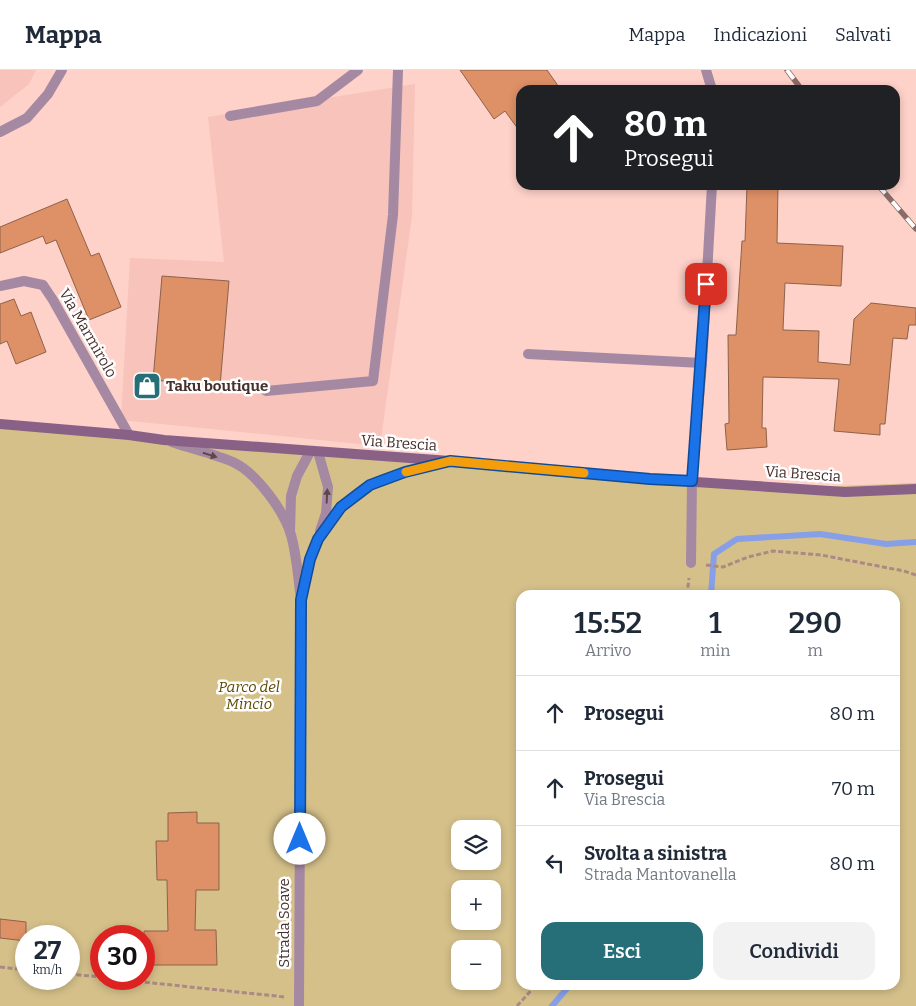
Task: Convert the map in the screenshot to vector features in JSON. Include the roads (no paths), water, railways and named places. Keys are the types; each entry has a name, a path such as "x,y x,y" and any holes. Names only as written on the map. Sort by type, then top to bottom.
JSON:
{"main road":[{"name":"Via Brescia","path":"0,424 129,435 164,440 450,461 650,479 845,492 916,489"}],"street":[{"path":"0,132 27,118 48,94 62,70"},
{"path":"230,116 317,101 358,70"},
{"path":"266,391 373,381 393,216 398,70"},
{"path":"706,70 710,85"},
{"path":"691,563 692,481 702,363 712,190"},
{"name":"Via Marmirolo","path":"0,286 24,281 43,285 129,435"},
{"path":"528,354 702,363"},
{"path":"164,440 236,463 255,479 272,498 290,533"},
{"path":"301,600 296,560 290,533 291,496 297,476 314,452"},
{"path":"301,600 310,559 326,512 328,487 314,452"},
{"path":"318,539 341,507 370,485 405,472 450,461"},
{"name":"Strada Soave","path":"299,1002 301,600"}],"waterway":[{"path":"711,590 714,554 737,539 820,534 886,544 916,542"},
{"path":"552,1006 566,990"}],"railway":[{"path":"787,70 798,85"},
{"path":"882,190 916,229"}],"place":[{"name":"Taku boutique","path":"147,386"}],"park label":[{"name":"Parco del Mincio","path":"249,696"}]}
